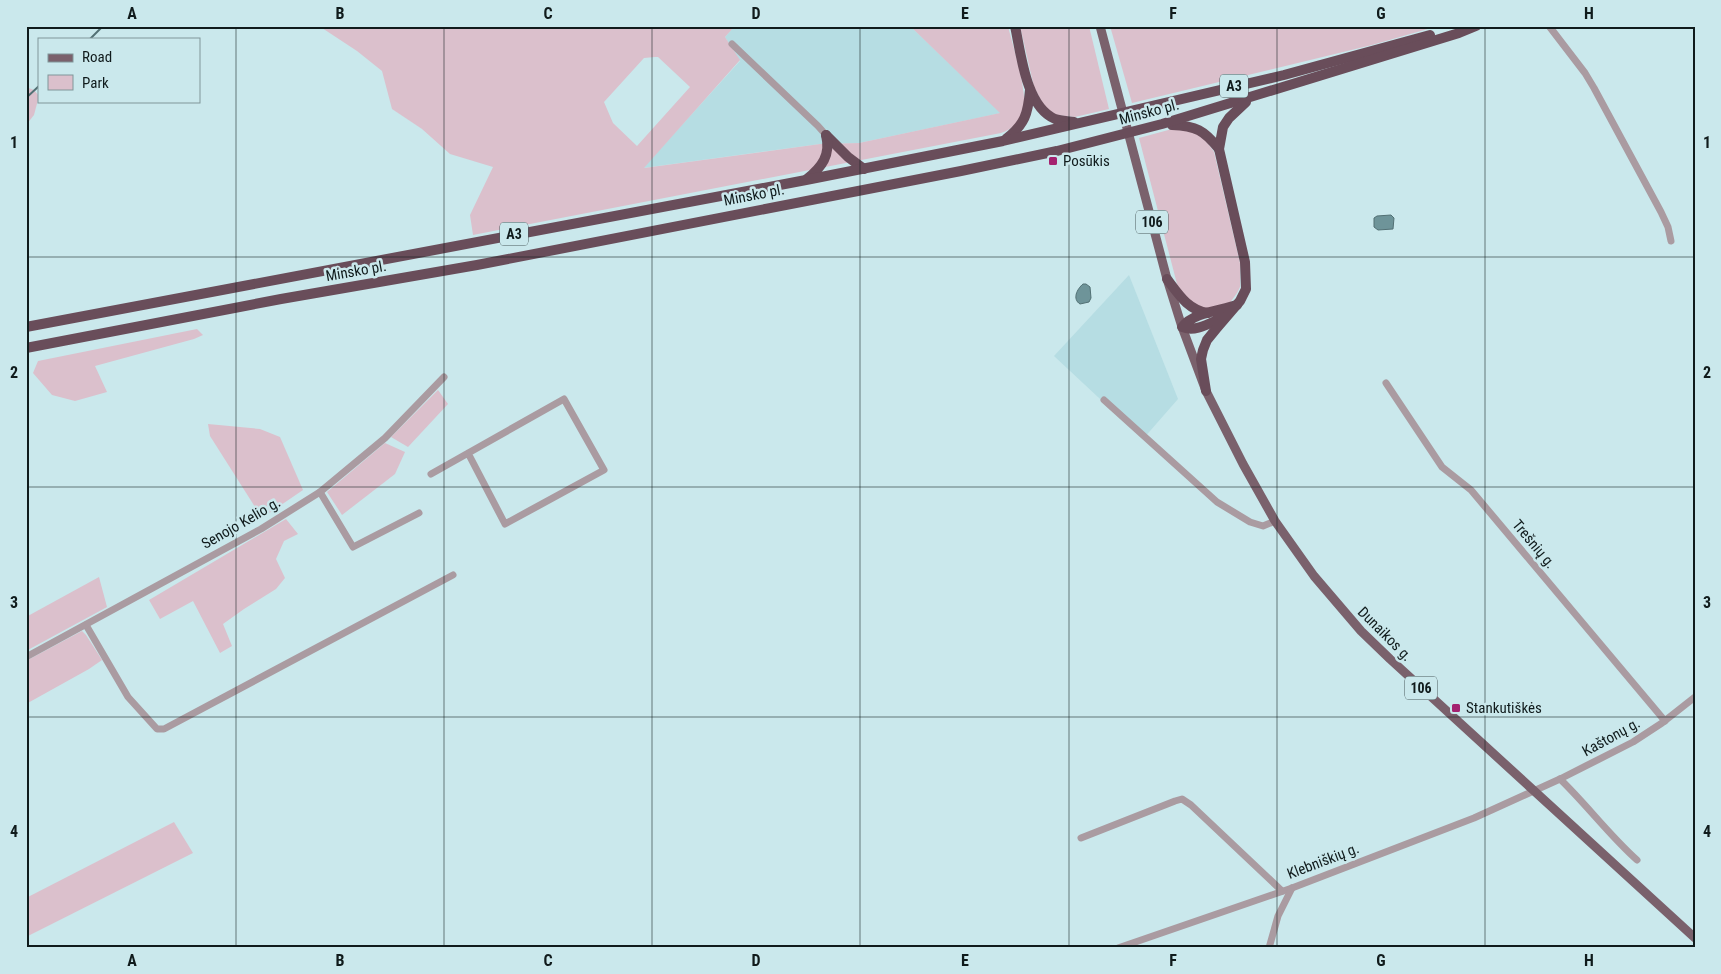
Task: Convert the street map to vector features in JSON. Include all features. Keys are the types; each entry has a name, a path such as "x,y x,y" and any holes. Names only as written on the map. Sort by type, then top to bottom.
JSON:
{"highway":[{"path":"1015,26 1030,90 1039,106 1048,115 1056,119 1080,123"},
{"name":"Minsko pl.","path":"26,327 864,169 1003,141 1284,75 1463,26"},
{"name":"Minsko pl.","path":"26,348 281,299 477,265 1057,151 1162,124 1251,98 1476,26"},
{"path":"1003,141 1021,126 1025,119 1030,90"},
{"path":"1206,390 1202,359 1203,350 1207,340 1237,305 1246,289 1246,273 1219,149 1223,127 1229,118 1251,98"},
{"path":"1162,124 1196,128 1208,136 1219,149"},
{"path":"826,135 848,157 864,169"},
{"path":"806,180 823,164 828,151 826,135"},
{"path":"1168,279 1191,308 1198,312 1209,313"},
{"path":"1230,314 1197,328 1187,329 1182,327 1191,319 1237,305"}],"main road":[{"name":"106","path":"1100,26 1136,166 1182,327"},
{"name":"Dunaikos g.","path":"1182,327 1206,390 1243,464 1275,521 1314,576 1361,631 1390,659 1695,938"}],"street":[{"path":"1549,26 1585,72 1661,212 1671,241"},
{"path":"732,44 826,135"},
{"name":"Senojo Kelio g.","path":"26,658 261,528 320,492 385,438 444,377"},
{"name":"Trešnių g.","path":"1386,383 1442,467 1471,490 1665,721"},
{"path":"431,474 564,399 604,470 505,524 468,454"},
{"path":"1104,400 1217,502 1250,522 1263,526 1275,521"},
{"path":"320,492 352,547 418,514"},
{"path":"86,625 128,697 156,729 164,729 453,575"},
{"name":"Kaštonų g.","path":"1534,791 1560,780 1633,742 1665,721 1695,697"},
{"path":"1560,780 1576,794 1618,843 1637,860"},
{"name":"Klebniškių g.","path":"1118,948 1292,888 1441,832 1534,791"},
{"path":"1081,838 1182,799 1191,805 1282,891"},
{"path":"1270,948 1278,916 1292,888"}],"shaded area":[{"path":"735,26 910,26 1001,113 859,143 820,144 643,168 740,61 725,37"},
{"path":"1391,215 1394,218 1393,229 1378,230 1374,227 1374,218"},
{"path":"1129,275 1178,399 1143,439 1054,356"},
{"path":"1083,284 1090,287 1091,298 1089,302 1080,304 1076,299 1076,294"}],"green space":[{"path":"319,26 735,26 725,37 740,60 644,168 820,144 859,143 1000,113 910,26 1008,26 1017,58 1024,105 1022,117 1011,128 1001,133 473,235 470,215 493,167 450,154 422,129 392,109 382,71 357,51","holes":["658,57 690,87 637,146 613,123 604,102 644,58"]},
{"path":"1020,26 1089,26 1109,109 1075,117 1056,115 1045,108 1034,87"},
{"path":"1110,26 1438,26 1372,45 1132,103"},
{"path":"26,87 34,90 38,95 38,100 34,115 26,125"},
{"path":"1172,129 1201,136 1214,152 1240,263 1240,287 1237,293 1229,304 1207,310 1188,302 1177,284 1139,138"},
{"path":"197,329 203,335 95,366 107,392 75,401 52,395 33,373 38,361"},
{"path":"438,390 448,404 408,447 391,437"},
{"path":"208,424 260,429 280,437 303,490 262,518 210,436"},
{"path":"385,443 405,452 395,474 342,515 327,492"},
{"path":"286,519 298,534 284,541 276,559 285,578 276,589 223,624 232,646 220,653 193,601 160,619 149,600"},
{"path":"99,577 107,607 26,651 26,617"},
{"path":"82,631 102,660 26,704 26,661"},
{"path":"174,822 193,853 26,937 26,898"}],"waterway":[{"path":"91,38 103,26"},
{"path":"26,98 38,87"}],"place":[{"name":"Posūkis","path":"1053,161"},
{"name":"Stankutiškės","path":"1456,708"}]}
